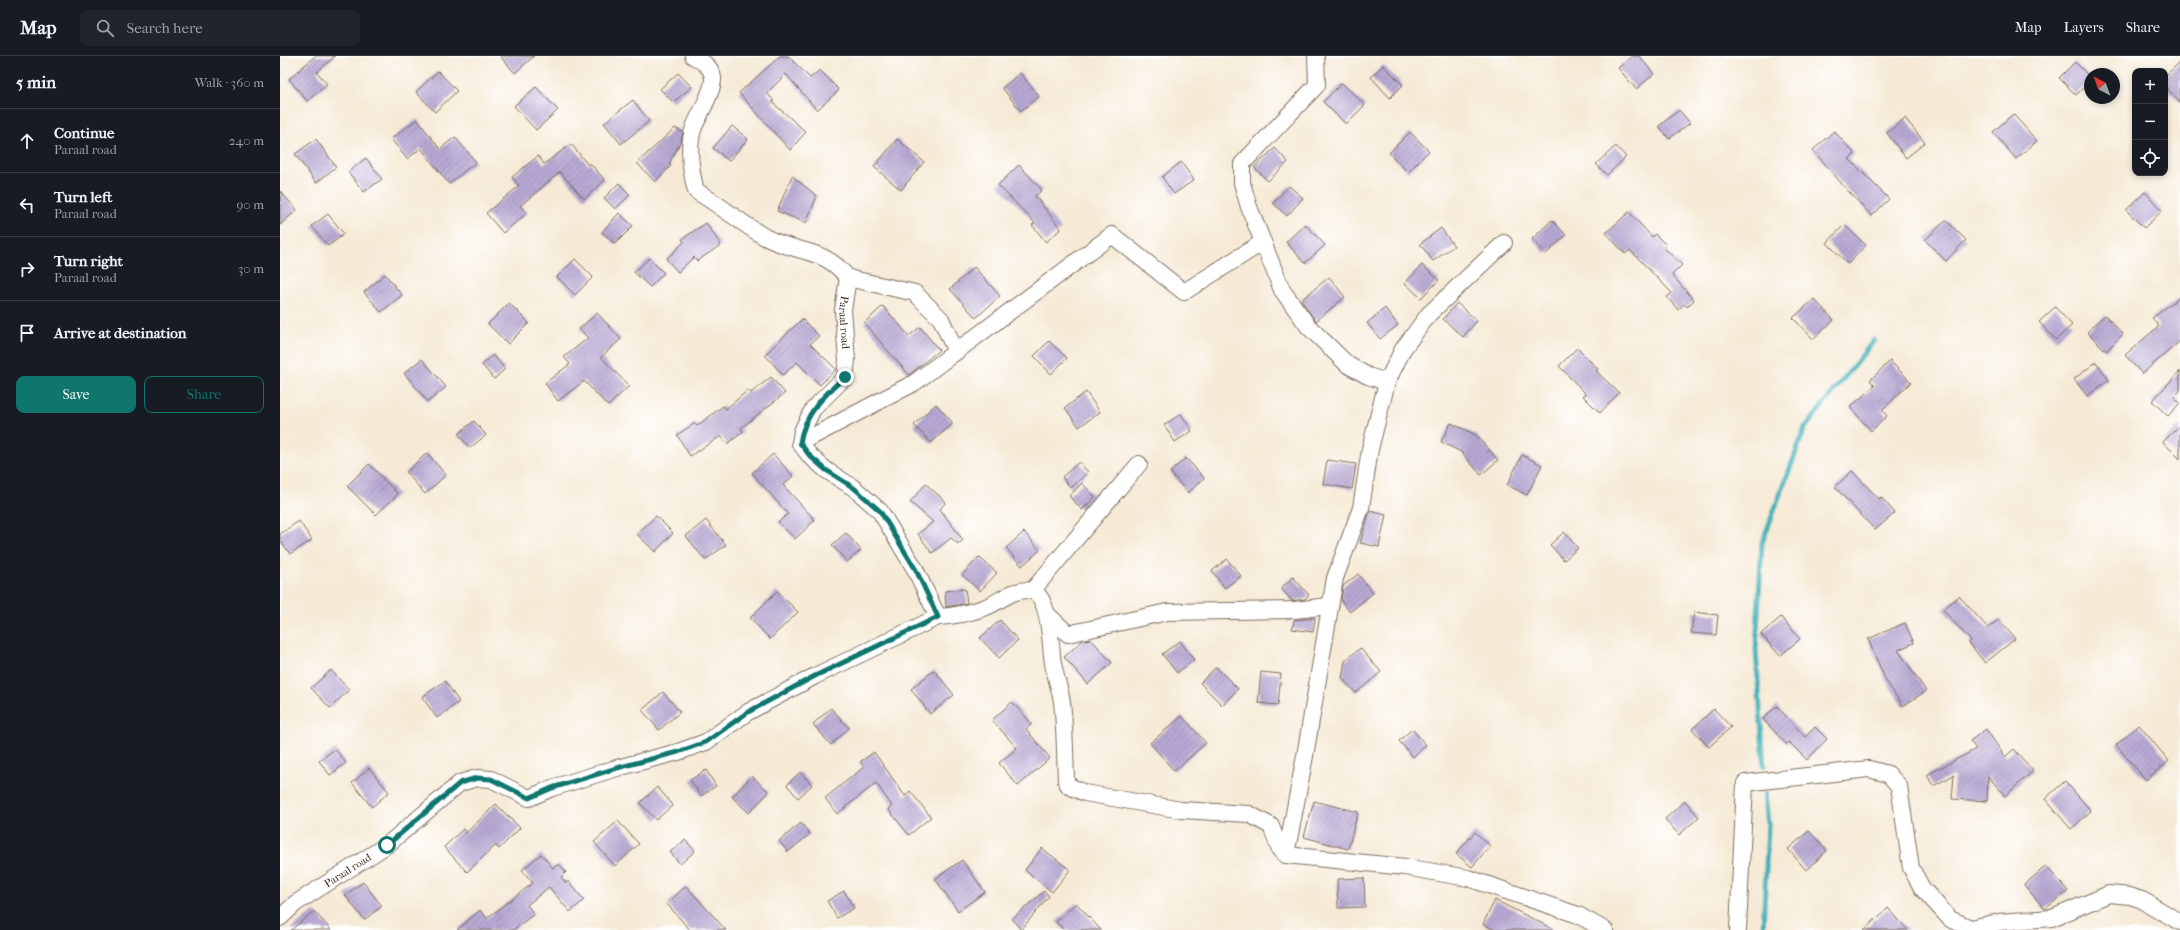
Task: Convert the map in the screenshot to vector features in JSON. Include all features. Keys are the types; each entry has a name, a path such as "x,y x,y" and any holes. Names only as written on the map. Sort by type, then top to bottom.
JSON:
{"street":[{"path":"693,56 706,63 713,77 711,89 694,129 690,168 696,191 766,237 824,257 838,266 848,278 915,293 941,319 956,352"},
{"path":"1316,56 1317,85 1242,164 1242,183 1249,207 1282,290 1308,326 1348,365 1368,376 1387,382"},
{"path":"1264,242 1184,292 1112,235 914,383 800,443 810,456 826,470 854,488 880,511 916,570 938,617 958,616 987,607 1010,594 1022,590 1032,591 1039,597 1047,614 1053,664 1062,701 1066,781 1069,786 1085,793 1181,810 1249,814 1271,826 1280,850 1286,855 1405,867 1468,878 1578,915 1605,930"},
{"path":"1286,855 1305,756 1329,606 1335,578 1361,508 1370,449 1387,382 1403,350 1429,314 1504,243"},
{"name":"Paraal road","path":"800,443 802,431 812,409 845,377 847,360 843,310 848,278"},
{"path":"1032,591 1139,464"},
{"path":"1047,614 1068,634 1167,612 1294,610 1329,606"},
{"name":"Paraal road","path":"280,918 296,903 387,845 460,783 477,778 491,779 529,798 559,785 678,752 706,742 748,712 815,676 938,617"},
{"path":"1738,930 1745,783 1869,769 1888,774 1900,786 1911,868 1922,888 1950,919 1971,928 1999,922 2052,918 2109,894 2130,896 2142,900 2180,922"}],"building":[{"path":"315,56 335,56 317,72 327,84 307,101 289,79"},
{"path":"500,56 534,56 515,73"},
{"path":"780,56 788,56 810,78 820,70 839,90 817,110 786,74 767,93 774,101 772,102 806,132 790,150 739,93"},
{"path":"1632,56 1639,56 1654,74 1636,89 1618,68"},
{"path":"2075,62 2084,71 2084,87 2076,95 2059,78"},
{"path":"2180,62 2180,103 2168,89 2168,73"},
{"path":"1383,65 1403,85 1390,98 1371,77"},
{"path":"438,71 457,91 435,112 416,92"},
{"path":"678,73 692,87 673,102 660,89"},
{"path":"1020,73 1039,96 1021,111 1002,88"},
{"path":"1342,83 1365,105 1346,124 1323,102"},
{"path":"536,87 558,110 536,130 514,106"},
{"path":"633,100 649,121 621,144 604,123"},
{"path":"1679,110 1690,123 1669,139 1659,126"},
{"path":"2013,114 2037,141 2016,159 1993,132"},
{"path":"1905,118 1925,143 1906,158 1887,133"},
{"path":"417,119 440,149 455,137 476,162 449,184 421,148 407,159 391,139"},
{"path":"732,126 748,139 729,161 713,148"},
{"path":"675,128 683,132 681,141 669,164 671,166 655,182 637,163"},
{"path":"1834,131 1855,154 1849,159 1889,199 1872,216 1847,190 1813,150"},
{"path":"1410,132 1429,151 1408,172 1389,153"},
{"path":"316,139 336,167 316,183 295,154"},
{"path":"897,139 924,162 901,190 874,167"},
{"path":"571,144 588,165 590,163 605,180 584,199 560,172 520,206 527,213 503,233 486,213 519,186 512,177 538,156 544,164"},
{"path":"1616,146 1626,157 1607,175 1596,164"},
{"path":"1275,148 1288,162 1268,181 1254,167"},
{"path":"366,158 382,179 364,192 348,172"},
{"path":"1181,162 1194,180 1174,194 1162,177"},
{"path":"1019,165 1042,190 1035,196 1061,229 1046,242 1032,225 1035,223 998,185"},
{"path":"792,176 817,196 806,223 777,211"},
{"path":"619,183 630,195 615,209 604,198"},
{"path":"1289,186 1303,198 1287,216 1273,203"},
{"path":"280,191 297,210 280,225"},
{"path":"2145,192 2162,211 2144,228 2126,210"},
{"path":"1629,212 1652,237 1655,234 1666,245 1664,248 1682,265 1672,275 1694,300 1687,307 1684,304 1678,310 1667,297 1672,293 1630,250 1625,254 1606,233"},
{"path":"619,213 633,226 615,244 602,232"},
{"path":"328,214 344,234 328,246 312,226"},
{"path":"1552,220 1566,235 1546,254 1532,239"},
{"path":"1946,220 1966,240 1946,261 1925,240"},
{"path":"706,223 721,245 697,261 694,257 678,272 666,259 684,242 682,239"},
{"path":"1305,224 1325,245 1305,263 1286,242"},
{"path":"1844,225 1866,245 1848,264 1827,243"},
{"path":"1441,228 1454,246 1433,261 1420,244"},
{"path":"649,258 664,273 650,287 634,272"},
{"path":"575,259 593,277 575,295 557,277"},
{"path":"1422,265 1439,280 1421,298 1405,283"},
{"path":"974,267 1000,296 976,318 950,289"},
{"path":"385,274 402,295 381,312 364,292"},
{"path":"1329,277 1345,297 1316,321 1301,300"},
{"path":"2180,297 2180,341 2142,374 2125,355 2159,326 2152,318"},
{"path":"1814,299 1834,320 1813,339 1793,318"},
{"path":"509,303 529,323 508,344 488,324"},
{"path":"1457,303 1477,321 1463,337 1443,319"},
{"path":"883,306 909,336 920,327 939,350 909,375 864,323"},
{"path":"2055,307 2072,325 2056,340 2039,322"},
{"path":"1385,308 1398,325 1380,339 1367,323"},
{"path":"597,313 621,339 601,357 629,386 608,406 584,381 558,401 545,383 570,364 564,357 588,338 579,329"},
{"path":"2105,315 2123,334 2106,351 2087,332"},
{"path":"802,319 819,336 810,344 836,369 820,385 797,362 783,375 765,355"},
{"path":"1049,341 1067,358 1051,374 1034,356"},
{"path":"1577,348 1598,369 1596,371 1619,393 1600,413 1583,396 1586,394 1559,366"},
{"path":"493,355 505,369 494,379 482,365"},
{"path":"422,359 446,387 428,402 404,373"},
{"path":"1890,361 1911,382 1882,410 1887,416 1871,431 1850,407 1875,386 1870,380"},
{"path":"2096,362 2109,380 2087,396 2074,379"},
{"path":"2180,371 2180,391 2174,397 2180,403 2168,416 2152,401"},
{"path":"771,377 785,393 741,428 743,432 727,444 721,436 690,456 677,435 695,423 697,426 723,406 726,409 748,390 751,393"},
{"path":"1086,392 1100,412 1079,427 1065,408"},
{"path":"936,404 953,423 931,443 914,425"},
{"path":"1181,414 1192,431 1175,442 1164,425"},
{"path":"474,421 486,435 470,448 458,434"},
{"path":"1451,423 1476,435 1498,460 1481,475 1461,452 1441,442"},
{"path":"2180,425 2180,459 2163,442"},
{"path":"427,453 446,475 425,494 406,472"},
{"path":"773,454 793,476 783,485 815,520 795,539 778,522 788,514 752,473"},
{"path":"1522,455 1542,465 1527,495 1507,485"},
{"path":"1186,458 1204,478 1188,493 1170,472"},
{"path":"1327,460 1356,464 1352,489 1323,484"},
{"path":"1079,462 1088,472 1071,488 1062,477"},
{"path":"369,464 398,494 376,515 347,486"},
{"path":"1852,471 1879,499 1881,497 1895,513 1875,530 1835,487"},
{"path":"1082,483 1095,497 1082,510 1069,496"},
{"path":"926,484 946,502 940,509 963,540 958,544 951,538 932,553 918,534 933,522 910,502"},
{"path":"1370,511 1386,515 1379,547 1360,543"},
{"path":"656,516 673,533 655,552 637,534"},
{"path":"706,520 726,545 705,560 686,536"},
{"path":"299,521 312,540 290,554 280,540 280,534"},
{"path":"1024,532 1040,550 1022,566 1006,548"},
{"path":"1564,532 1578,548 1564,560 1550,545"},
{"path":"846,533 861,550 847,562 832,545"},
{"path":"979,557 997,573 980,591 962,575"},
{"path":"1227,559 1241,576 1225,588 1212,571"},
{"path":"1358,574 1373,593 1350,612 1341,601 1343,586"},
{"path":"1293,577 1309,595 1305,599 1292,601 1281,588"},
{"path":"965,589 967,603 946,607 945,591"},
{"path":"777,591 798,612 770,639 750,618"},
{"path":"1959,596 1988,628 1999,619 2015,639 1985,663 1969,643 1971,641 1943,610"},
{"path":"1694,612 1718,615 1716,635 1691,633"},
{"path":"1781,617 1800,639 1780,656 1761,634"},
{"path":"1315,618 1313,632 1292,629 1294,620"},
{"path":"1000,620 1018,640 999,658 980,638"},
{"path":"1905,623 1914,643 1898,650 1926,691 1903,706 1886,681 1868,639"},
{"path":"1091,639 1112,663 1088,684 1064,657 1083,640"},
{"path":"1180,641 1194,660 1177,673 1162,654"},
{"path":"1360,648 1381,672 1356,693 1342,678 1345,661"},
{"path":"1216,667 1238,689 1222,705 1200,683"},
{"path":"331,670 349,690 330,708 311,688"},
{"path":"934,670 954,695 930,714 911,689"},
{"path":"1261,672 1281,674 1278,705 1258,703"},
{"path":"445,681 459,702 437,718 422,697"},
{"path":"663,692 680,712 659,730 642,710"},
{"path":"1012,702 1032,724 1026,729 1050,758 1018,786 999,763 1017,748 992,720"},
{"path":"1777,706 1805,737 1815,727 1827,739 1807,760 1789,742 1786,744 1763,719"},
{"path":"831,708 849,728 831,745 813,724"},
{"path":"1714,709 1731,727 1709,747 1692,729"},
{"path":"1182,716 1206,743 1174,771 1150,743"},
{"path":"2139,725 2169,761 2146,780 2116,745"},
{"path":"1412,729 1426,745 1413,757 1399,741"},
{"path":"1986,729 2005,757 2014,749 2033,771 2005,796 1988,776 1987,801 1952,799 1954,775 1933,786 1927,775 1976,749 1970,741"},
{"path":"335,749 346,763 330,775 319,761"},
{"path":"874,752 905,796 910,791 931,817 909,835 888,809 892,806 876,783 837,814 825,798 864,767 860,762"},
{"path":"369,768 389,792 372,807 352,783"},
{"path":"706,770 716,786 701,796 690,780"},
{"path":"800,772 812,785 798,798 787,785"},
{"path":"752,776 769,792 749,813 732,797"},
{"path":"2065,781 2091,811 2071,829 2045,799"},
{"path":"657,787 673,805 656,820 640,803"},
{"path":"1314,801 1358,812 1348,849 1304,837"},
{"path":"1685,801 1699,817 1679,835 1665,819"},
{"path":"496,804 520,828 499,849 496,845 467,872 444,847 463,829 466,833"},
{"path":"618,821 639,844 615,866 594,842"},
{"path":"801,823 810,834 788,852 779,841"},
{"path":"1809,831 1827,851 1806,870 1788,849"},
{"path":"1475,832 1490,846 1472,867 1456,854"},
{"path":"685,840 695,851 680,864 670,852"},
{"path":"1042,848 1070,870 1052,892 1025,870"},
{"path":"541,854 553,868 559,864 566,872 561,877 566,883 568,881 584,900 570,912 549,887 527,905 534,914 513,930 457,930 480,910 487,918 533,883 522,870"},
{"path":"962,860 985,892 958,911 935,879"},
{"path":"2046,866 2068,891 2045,909 2024,885"},
{"path":"1364,878 1365,907 1338,908 1337,879"},
{"path":"363,882 382,906 364,920 345,895"},
{"path":"686,886 726,930 690,930 667,904"},
{"path":"844,891 854,908 837,918 827,901"},
{"path":"1044,891 1049,896 1021,930 1012,919"},
{"path":"1495,900 1555,930 1495,930 1483,924"},
{"path":"1076,903 1101,930 1064,930 1056,922"},
{"path":"1888,908 1908,930 1864,930"},
{"path":"314,911 331,930 291,930"}],"waterway":[{"path":"1764,766 1756,650 1762,543 1805,428 1874,340"},
{"path":"1763,930 1768,825 1765,794"}],"route":[{"path":"387,845 460,783 477,778 491,779 529,798 552,788 617,768 678,752 706,742 748,712 815,676 938,617 916,570 880,511 854,488 826,470 810,456 800,443 802,431 812,409 845,377"}]}
